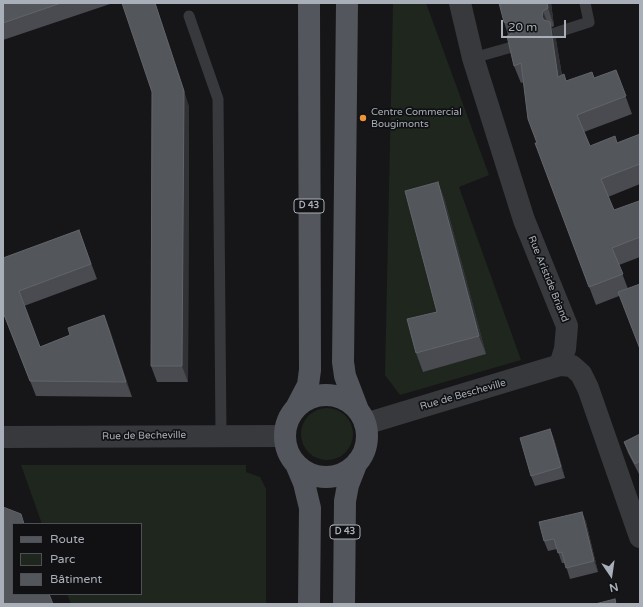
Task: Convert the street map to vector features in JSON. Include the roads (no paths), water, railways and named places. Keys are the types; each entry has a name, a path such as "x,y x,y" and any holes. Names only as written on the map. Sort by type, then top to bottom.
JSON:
{"main road":[{"name":"D 43","path":"297,406 308,385 310,370 309,3"},
{"path":"340,3 346,41"},
{"path":"296,464 310,473 326,477 338,475 348,470 357,462 363,453 366,442 362,417 346,376 343,362 347,3"},
{"path":"309,604 310,508 304,483 296,464 289,454 285,436 286,425 297,406 317,396 329,395 340,397 350,402 362,417"},
{"name":"D 43","path":"348,602 345,501 348,485 357,462"}],"street":[{"name":"Rue Aristide Briand","path":"460,3 473,58 524,220 567,326 565,349 560,366"},
{"name":"Rue de Bescheville","path":"362,417 560,366"},
{"path":"560,366 572,366 581,374 588,388 640,536"},
{"name":"Rue de Becheville","path":"3,437 285,436"}],"lane":[{"path":"555,33 589,22 585,3"},
{"path":"189,16 218,99 221,436"},
{"path":"473,58 512,47"}],"place":[{"name":"Centre Commercial Bougimonts","path":"363,118"}]}
